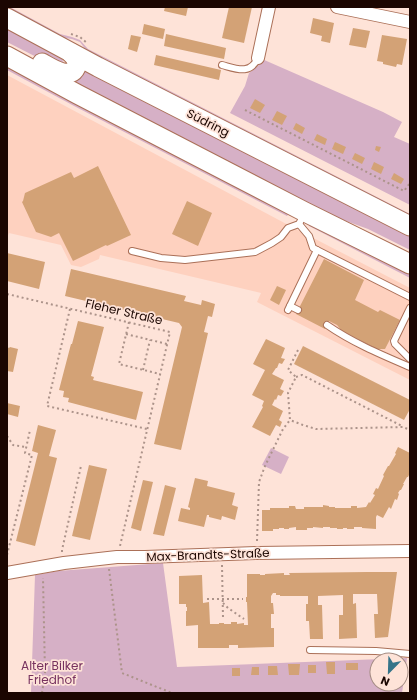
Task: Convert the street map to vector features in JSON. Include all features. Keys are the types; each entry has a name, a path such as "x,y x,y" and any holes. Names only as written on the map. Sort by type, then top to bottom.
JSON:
{"main road":[{"name":"Südring","path":"7,18 71,53 410,226"},
{"path":"7,49 20,51 56,70 67,73 73,71 77,64 76,59 71,53"},
{"path":"7,56 302,218 408,262"}],"street":[{"path":"258,58 270,7"},
{"path":"337,7 410,22"},
{"name":"Max-Brandts-Straße","path":"7,573 42,566 113,558 257,553 410,551"}],"lane":[{"path":"222,65 243,70 254,65 258,58"},
{"path":"132,250 160,258 185,260 255,252 281,237 288,228 302,218 313,248 410,297"},
{"path":"298,310 289,308 317,250"},
{"path":"410,308 394,341 395,344 410,359"},
{"path":"327,325 340,334 410,368"},
{"path":"310,650 376,651 410,654"}],"path":[{"path":"245,110 404,191 410,183"},
{"name":"Fleher Straße","path":"7,294 170,332 147,430 113,558"},
{"name":"Fleher Straße","path":"70,308 47,406 147,430"},
{"path":"129,322 119,364 160,374"},
{"path":"126,334 167,344"},
{"path":"143,370 150,340"},
{"path":"296,377 288,370 298,350"},
{"path":"257,553 258,482 284,429 290,420 288,393 296,377 302,375 410,430"},
{"path":"290,420 303,426 316,429 403,427"},
{"path":"7,555 32,455 25,453 30,430"},
{"path":"7,436 13,444 26,448"},
{"path":"64,563 62,550 81,466"},
{"path":"222,554 223,618"},
{"path":"113,558 122,673 172,693"},
{"path":"42,566 45,673 42,693"},
{"path":"207,599 243,599"},
{"path":"223,603 244,619"}],"shaded area":[{"path":"7,75 292,227 410,288 410,380 257,302 261,293 100,255 99,259 81,267 71,265 61,245 9,233 7,238"}],"green space":[{"path":"7,7 10,7 60,34 80,40 88,49 410,214 410,217 86,50 80,42 59,37 7,9"},
{"path":"7,28 62,59 64,63 63,65 56,67 7,42"},
{"path":"262,59 383,112 402,122 394,137 410,144 410,205 230,113 245,86 249,73 258,66"},
{"path":"7,66 289,213 287,216 76,107 7,70"},
{"path":"85,71 410,236 410,250 368,229 335,217 74,84 73,81"},
{"path":"309,223 410,274 410,278 309,226"},
{"path":"271,448 289,457 281,474 262,465"},
{"name":"Alter Bilker Friedhof","path":"163,563 177,667 369,659 369,692 402,693 31,693 35,575 58,571"}],"building":[{"path":"165,7 188,7 186,16 164,11"},
{"path":"229,7 252,7 244,43 222,38"},
{"path":"313,18 334,23 330,43 321,41 322,36 310,33"},
{"path":"144,24 165,29 163,39 142,34"},
{"path":"353,28 370,31 366,48 349,45"},
{"path":"166,34 226,48 224,59 164,46"},
{"path":"131,35 141,37 137,52 128,49"},
{"path":"382,35 407,39 402,65 397,64 396,67 377,61"},
{"path":"156,55 221,70 219,80 154,65"},
{"path":"255,99 265,105 260,113 250,108"},
{"path":"277,111 287,116 282,125 272,120"},
{"path":"296,123 305,128 302,134 293,129"},
{"path":"317,134 327,139 325,145 314,140"},
{"path":"335,142 346,147 343,154 332,149"},
{"path":"376,146 381,147 379,152 375,150"},
{"path":"355,153 365,158 362,164 352,159"},
{"path":"374,162 384,167 381,174 371,169"},
{"path":"98,166 131,235 73,261 59,233 51,237 36,232 22,202 25,193 71,172 74,178"},
{"path":"394,173 404,179 401,184 391,179"},
{"path":"187,201 212,213 198,246 172,234"},
{"path":"7,253 45,262 39,289 7,281"},
{"path":"324,259 364,280 355,300 378,312 380,310 400,320 385,349 377,349 342,331 337,325 329,321 325,329 296,314"},
{"path":"71,269 186,296 184,301 201,305 202,300 215,304 212,317 208,316 204,332 208,333 181,450 154,444 182,327 179,323 65,296"},
{"path":"277,286 286,290 279,305 270,300"},
{"path":"78,321 104,327 91,376 94,377 93,380 143,392 136,420 68,402 69,398 63,397 64,391 59,390"},
{"path":"266,339 285,348 281,358 285,359 282,364 279,363 272,374 284,380 280,389 284,391 281,396 278,395 272,405 283,411 279,420 282,422 280,427 276,425 270,436 252,427 263,407 264,401 252,395 265,370 253,364"},
{"path":"303,346 410,400 410,409 404,420 294,364"},
{"path":"7,347 18,349 13,372 7,371"},
{"path":"7,403 20,406 18,417 7,414"},
{"path":"38,425 56,430 49,456 57,458 35,546 16,541 38,453 32,451"},
{"path":"398,447 410,453 410,473 398,493 397,500 395,499 391,509 389,507 383,518 377,515 376,529 362,527 354,527 354,529 337,529 330,527 313,527 307,528 307,530 296,530 296,527 289,529 273,529 273,531 262,531 262,510 270,510 270,508 289,508 289,506 295,506 296,509 304,509 304,507 323,507 323,505 335,508 351,508 351,506 357,506 357,508 366,507 375,495 373,494 376,488 378,489 384,476 383,475 396,454 395,453"},
{"path":"89,465 107,469 90,540 72,536"},
{"path":"195,478 208,481 207,486 235,493 232,505 238,507 235,520 222,516 221,520 209,517 209,515 207,515 204,527 178,521 181,508 190,510 188,507"},
{"path":"143,480 153,482 141,531 131,528"},
{"path":"165,485 176,488 164,536 153,534"},
{"path":"397,572 388,637 375,638 374,614 378,614 377,594 353,594 353,604 356,603 357,638 339,639 339,615 343,615 343,595 318,596 318,605 322,605 323,639 310,639 309,621 306,621 306,604 308,604 308,596 280,596 273,593 271,596 271,603 273,603 274,614 271,614 271,628 274,628 274,647 238,648 238,645 229,645 229,648 198,648 198,625 186,626 187,607 186,604 179,604 179,576 202,575 203,603 209,602 210,624 231,624 231,622 237,622 237,624 244,623 244,625 248,625 246,602 247,574 265,575 284,573 284,575 290,575 289,573"},
{"path":"326,662 335,662 335,674 327,674"},
{"path":"346,663 358,663 358,670 346,670"},
{"path":"288,664 300,664 299,675 289,675"},
{"path":"308,665 316,665 316,673 308,673"},
{"path":"268,666 277,666 278,675 268,675"},
{"path":"252,667 259,667 259,675 251,675"},
{"path":"232,668 240,668 240,676 232,676"}]}
